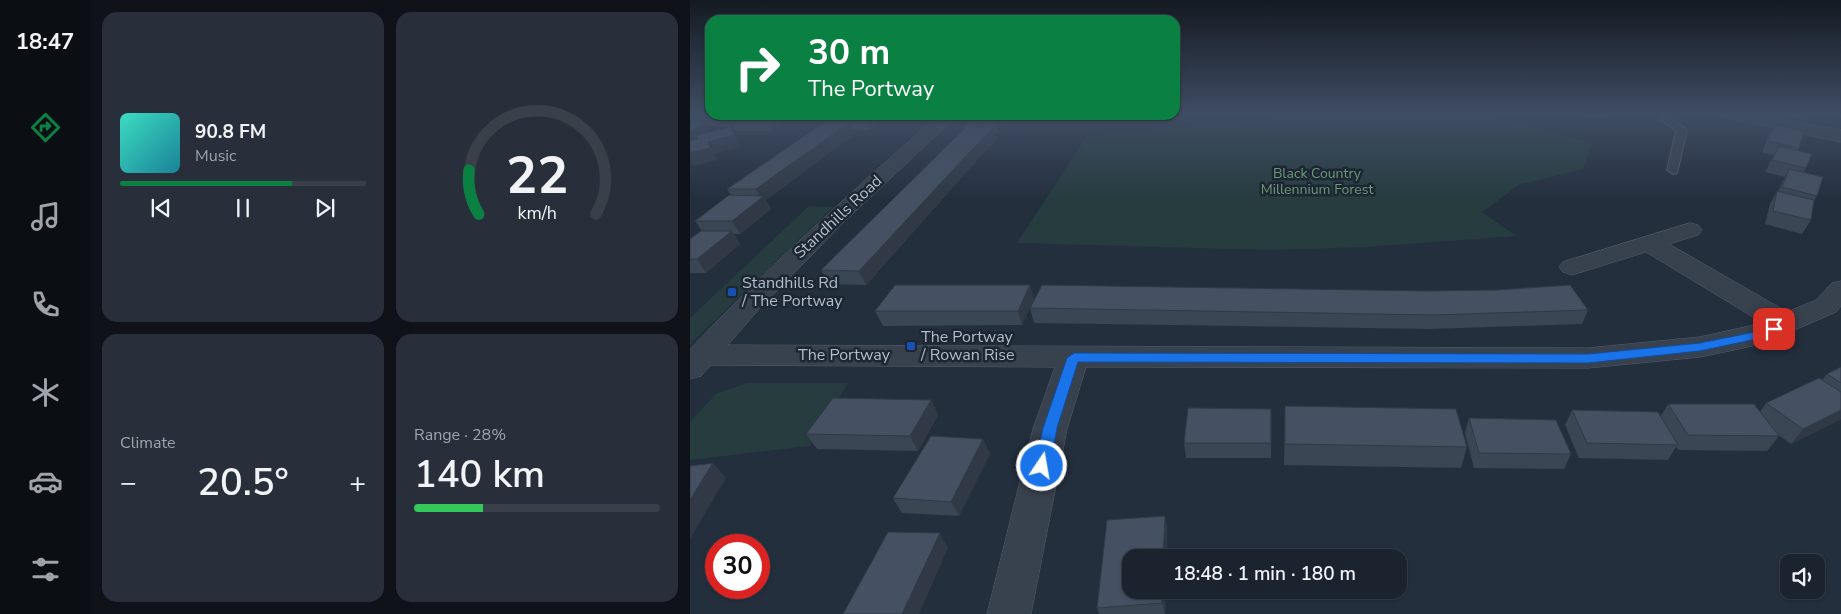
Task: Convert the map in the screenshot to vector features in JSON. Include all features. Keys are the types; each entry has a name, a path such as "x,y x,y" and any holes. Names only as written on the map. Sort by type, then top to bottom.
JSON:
{"street":[{"name":"Standhills Road","path":"696,362 749,303 830,223 919,143"},
{"path":"1572,267 1690,230"},
{"path":"1649,243 1786,324"},
{"name":"The Portway","path":"696,362 1074,358 1588,358 1700,347 1762,334 1826,306 1841,289"},
{"path":"1009,614 1050,428 1074,358"}],"lane":[{"path":"1673,170 1679,143"}],"green space":[{"name":"Black Country Millennium Forest","path":"1083,143 1592,143 1583,169 1519,185 1482,212 1516,236 1367,247 1268,250 1017,243"},
{"path":"809,206 833,207 690,344 690,318"},
{"path":"747,383 848,383 809,446 690,460 690,422 716,394"}],"building":[{"path":"690,143 708,143 710,148 690,153"},
{"path":"794,143 821,143 756,189 727,189"},
{"path":"950,143 979,143 859,271 821,270"},
{"path":"1775,143 1801,143 1799,148"},
{"path":"1779,146 1812,154 1806,168 1772,160"},
{"path":"1789,169 1823,177 1817,196 1782,187"},
{"path":"1777,191 1814,200 1811,220 1773,211"},
{"path":"729,195 764,196 732,221 695,221"},
{"path":"701,231 732,231 697,259 690,259 690,239"},
{"path":"895,285 1030,285 1018,311 875,311"},
{"path":"1042,285 1426,291 1496,290 1570,285 1588,310 1433,315 1030,308"},
{"path":"1841,367 1841,383 1827,374"},
{"path":"1819,378 1841,392 1841,410 1803,429 1766,403"},
{"path":"833,398 931,400 910,436 806,434"},
{"path":"1668,404 1754,404 1779,436 1688,435"},
{"path":"1285,406 1456,409 1467,447 1285,444"},
{"path":"1188,408 1271,409 1271,443 1184,443"},
{"path":"1572,410 1658,412 1678,445 1587,443"},
{"path":"1469,418 1556,420 1571,454 1479,453"},
{"path":"931,436 983,439 951,502 893,498"},
{"path":"713,463 690,500 690,466"},
{"path":"1165,516 1163,549 1122,549 1122,599 1162,599 1162,603 1097,608 1107,520"},
{"path":"888,532 940,533 902,614 843,614"}],"place":[{"name":"Standhills Rd / The Portway","path":"732,292"},
{"name":"The Portway / Rowan Rise","path":"911,346"}],"route":[{"path":"1042,466 1050,428 1074,358 1502,360 1588,358 1700,347 1762,334 1774,329"}]}
